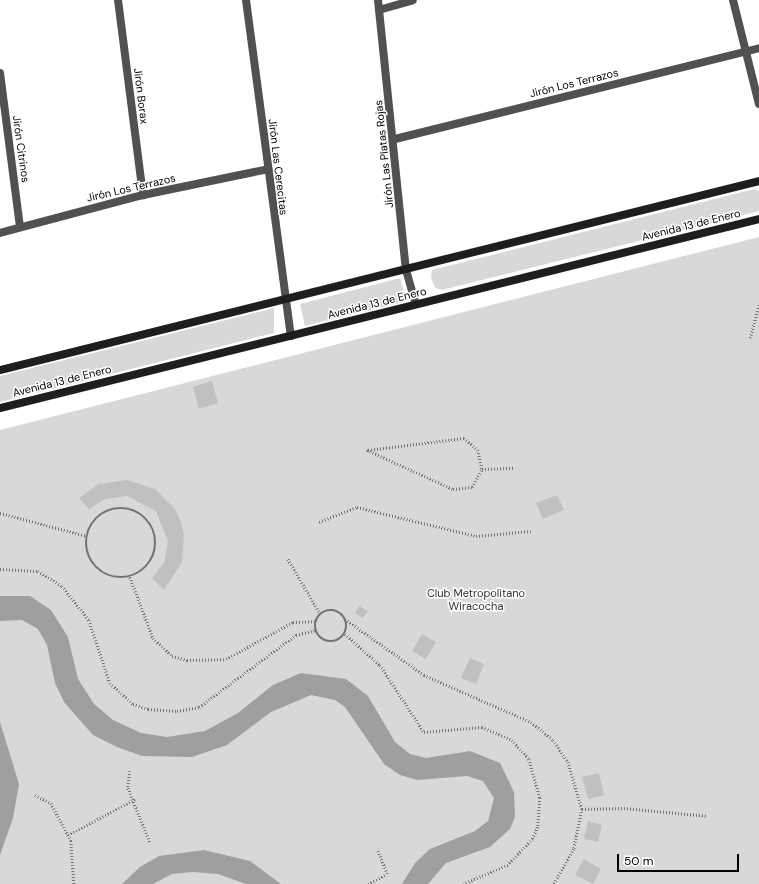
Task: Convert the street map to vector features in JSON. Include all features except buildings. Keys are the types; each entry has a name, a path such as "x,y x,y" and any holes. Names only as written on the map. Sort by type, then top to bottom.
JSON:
{"main road":[{"path":"0,370 759,182"},
{"name":"Avenida 13 de Enero","path":"0,408 759,219"}],"street":[{"name":"Jirón Borax","path":"118,0 143,195"},
{"name":"Jirón Las Cerecitas","path":"246,0 284,300 291,336"},
{"name":"Jirón Las Platas Rojas","path":"378,0 394,139 406,270 416,304"},
{"path":"379,10 413,0"},
{"path":"733,0 759,104"},
{"name":"Jirón Los Terrazos","path":"394,139 746,50 759,48"},
{"name":"Jirón Citrinos","path":"0,73 20,227"},
{"name":"Jirón Los Terrazos","path":"0,233 143,195 268,169"}],"path":[{"path":"750,338 759,305"},
{"path":"464,438 478,450 482,469 472,487 453,489 367,450 464,438"},
{"path":"482,469 515,468"},
{"path":"319,522 357,507 476,536 531,531"},
{"path":"120,508 141,514 155,532 156,543 149,564 130,577 107,575 97,568 87,548 87,536 95,521 108,510 120,508"},
{"path":"0,513 87,536"},
{"path":"288,559 321,614"},
{"path":"0,569 38,571 62,586 89,620 110,683 133,704 148,709 177,711 199,707 296,635 316,630"},
{"path":"130,577 153,638 172,656 187,660 226,659 293,622 316,621"},
{"path":"345,634 332,642 322,638 316,630 316,621 321,614 333,610 424,675 544,730 568,762 582,809 574,849 554,884"},
{"path":"345,619 345,634 380,665 424,732 482,727 512,740 529,759 540,798 538,827 533,839 508,865 464,884"},
{"path":"130,771 128,788 135,799 150,842"},
{"path":"35,795 51,803 68,835 74,884"},
{"path":"68,835 135,799"},
{"path":"582,809 624,808 708,816"},
{"path":"368,884 387,874 378,849"}],"green space":[{"path":"754,189 759,191 759,211 442,290 435,288 431,278 432,270"},
{"name":"Club Metropolitano Wiracocha","path":"759,237 759,884 0,884 0,430"},
{"path":"400,278 407,301 305,326 300,304"},
{"path":"274,308 274,333 0,402 0,376"}],"shaded area":[{"path":"0,596 30,596 51,610 68,637 78,679 94,704 113,720 141,733 167,737 205,731 238,713 273,685 301,673 346,679 368,696 395,742 410,754 426,758 470,751 500,763 514,792 515,817 510,829 490,847 446,863 428,884 402,884 415,863 430,849 475,831 488,821 494,798 483,781 467,776 417,780 400,775 384,764 345,707 335,700 311,695 271,712 227,745 192,757 142,756 117,747 93,735 64,702 55,683 47,645 38,629 22,620 0,621"},
{"path":"0,722 19,784 13,818 0,855"},
{"path":"204,850 250,861 281,884 246,884 218,874 193,872 172,874 153,884 122,884 140,867 159,856"}]}
